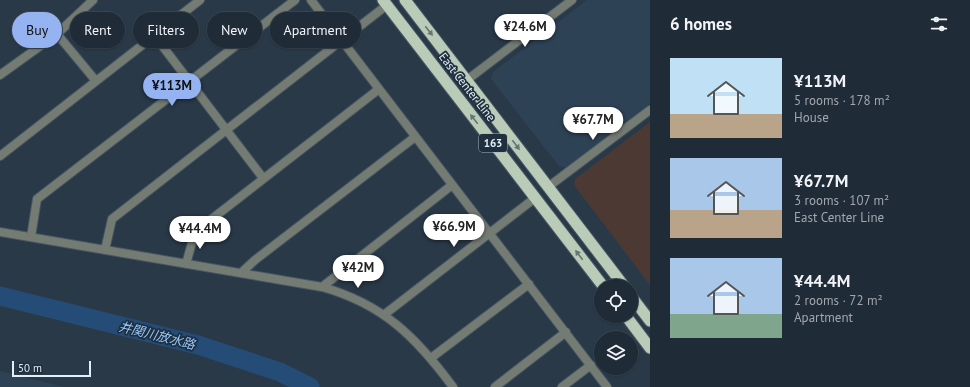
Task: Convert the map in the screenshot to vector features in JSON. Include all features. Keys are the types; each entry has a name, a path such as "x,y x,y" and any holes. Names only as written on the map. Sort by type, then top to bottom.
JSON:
{"highway":[{"name":"East Center Line","path":"405,0 619,279"},
{"name":"East Center Line","path":"385,3 598,279"},
{"path":"638,305 650,321"},
{"path":"631,323 650,348"}],"street":[{"path":"62,30 93,0"},
{"path":"184,12 200,0"},
{"path":"31,237 36,199 295,0"},
{"path":"311,0 320,12"},
{"path":"467,80 572,0"},
{"path":"361,23 385,3"},
{"path":"62,40 96,81"},
{"path":"0,76 38,48"},
{"path":"0,156 138,48"},
{"path":"164,48 263,178"},
{"path":"105,250 112,219 330,48"},
{"path":"346,48 607,387"},
{"path":"186,264 195,232 379,89"},
{"path":"548,187 650,110"},
{"path":"241,273 255,260 415,137"},
{"path":"322,287 452,185"},
{"path":"384,314 535,198"},
{"path":"0,232 322,287 353,297 384,314 402,328 431,358 453,387"},
{"path":"431,358 529,284"},
{"path":"495,387 566,332"},
{"path":"562,387 590,365"}],"shaded area":[{"path":"587,0 650,0 650,104 567,168 559,166 491,79 493,72"},
{"path":"650,122 650,285 574,185 575,179"},
{"path":"0,371 64,387 0,387"}],"waterway":[{"name":"井関川放水路","path":"0,296 198,345 280,372 310,387"}]}
